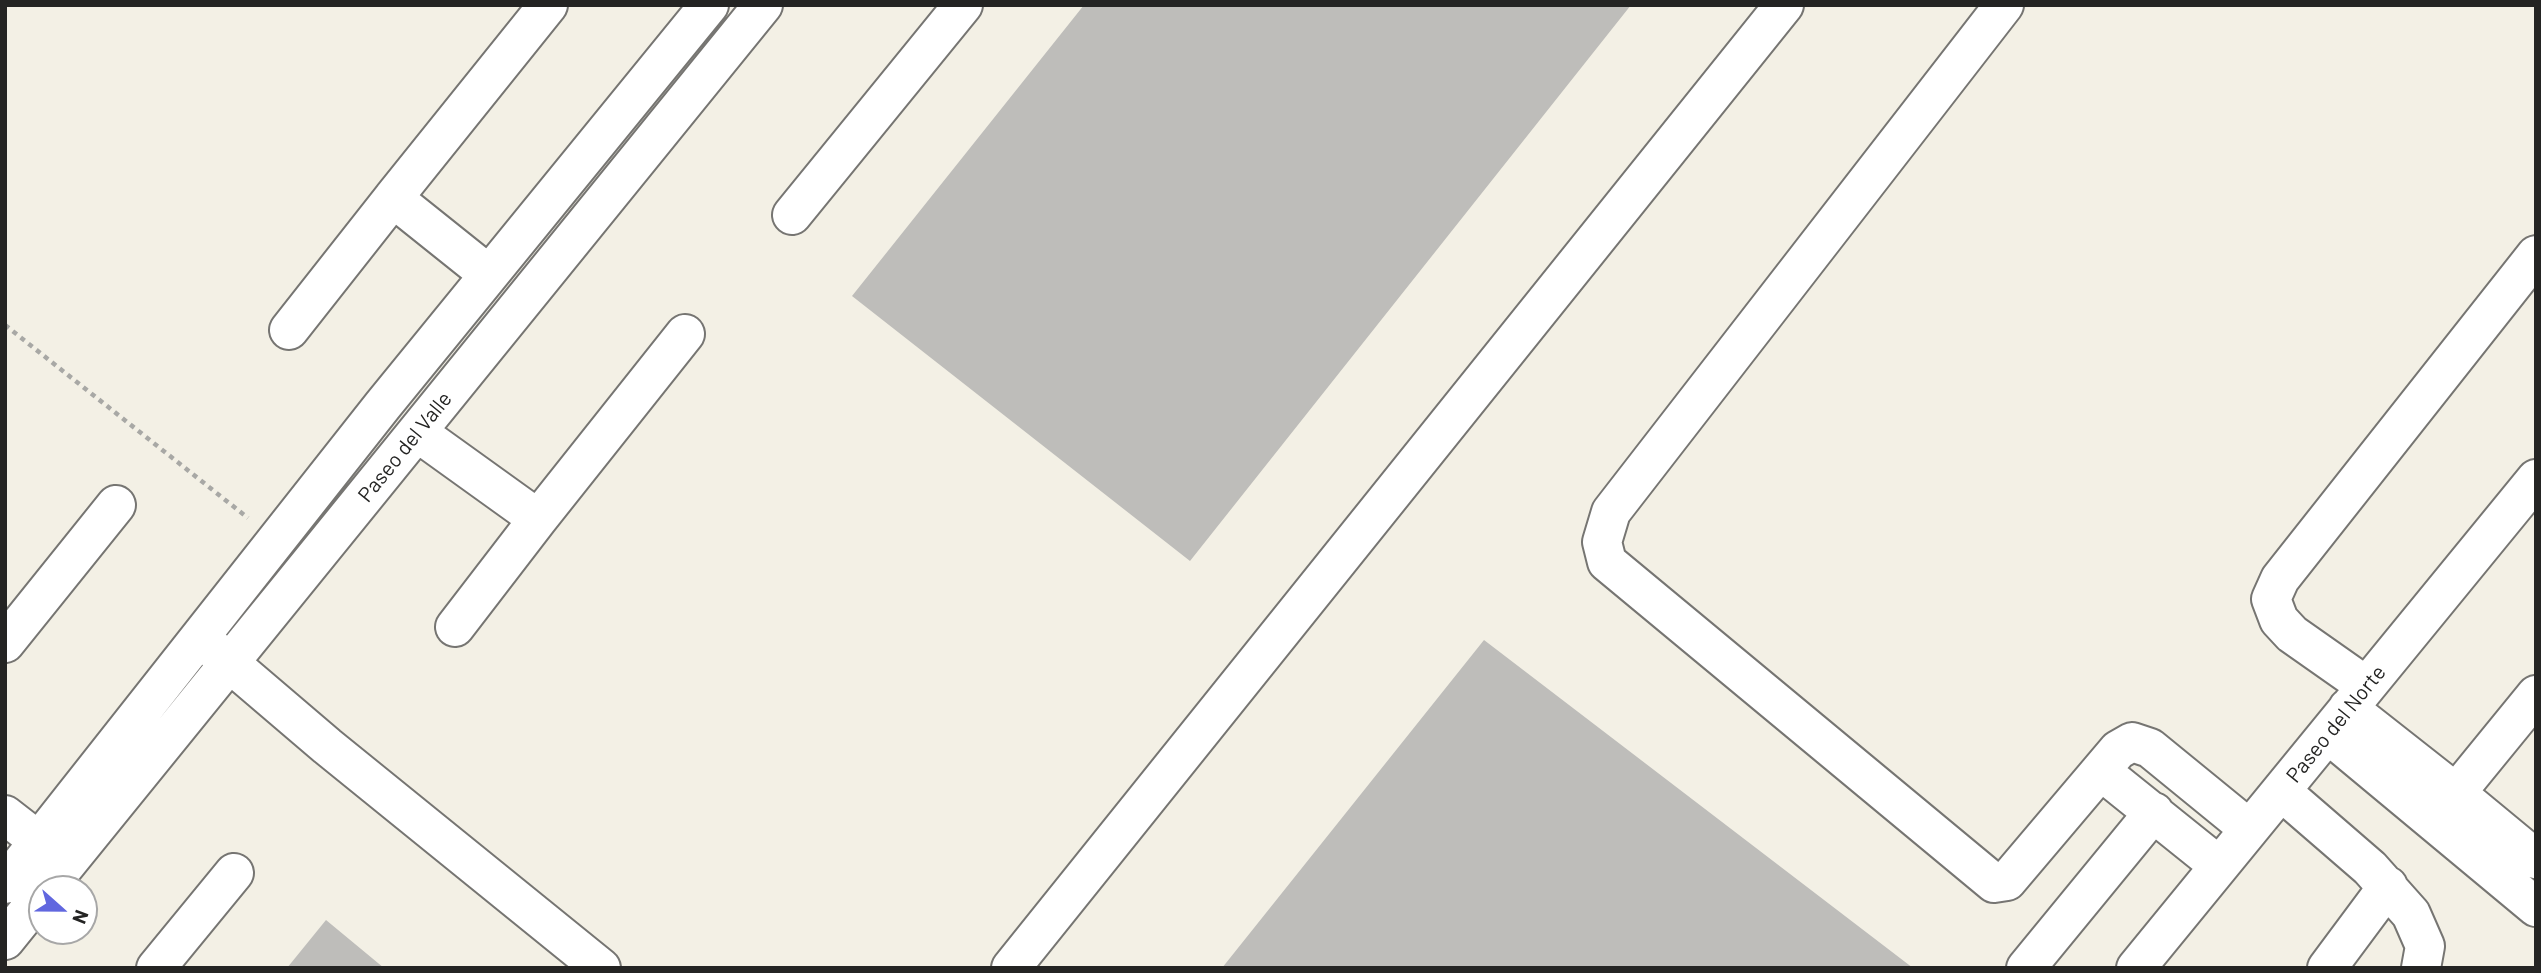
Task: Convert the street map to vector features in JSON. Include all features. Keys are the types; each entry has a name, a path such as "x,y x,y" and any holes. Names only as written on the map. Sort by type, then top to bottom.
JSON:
{"street":[{"path":"289,330 548,5"},
{"name":"Paseo del Valle","path":"34,875 200,637 488,274 709,5"},
{"name":"Paseo del Valle","path":"35,875 231,663 763,5"},
{"path":"792,215 963,5"},
{"path":"1011,968 1784,5"},
{"path":"2004,5 1611,512 1602,542 1607,562 1994,883 2007,881 2118,750 2132,742 2150,748 2248,828"},
{"path":"393,198 488,274"},
{"path":"2536,255 2280,579 2271,599 2279,620 2347,709 2536,907"},
{"path":"455,627 685,334"},
{"path":"417,432 538,519"},
{"name":"Paseo del Norte","path":"2136,968 2536,479"},
{"path":"5,643 116,505"},
{"path":"200,637 327,746 601,968"},
{"path":"2456,793 2536,695"},
{"path":"2347,709 2536,859"},
{"path":"2101,771 2218,866"},
{"path":"2281,790 2388,886 2411,914 2425,946 2421,968"},
{"path":"2026,968 2154,812"},
{"path":"5,815 29,875"},
{"path":"156,968 234,873"},
{"name":"Paseo del Valle","path":"5,940 28,886"},
{"path":"2327,968 2388,886"}],"path":[{"path":"5,325 276,540"}],"shaded area":[{"path":"5,5 2536,5 2536,968 5,968"}],"building":[{"path":"1084,5 1631,5 1190,561 852,296"},
{"path":"1484,640 1913,968 1222,968"},
{"path":"326,920 384,968 287,968"}]}
